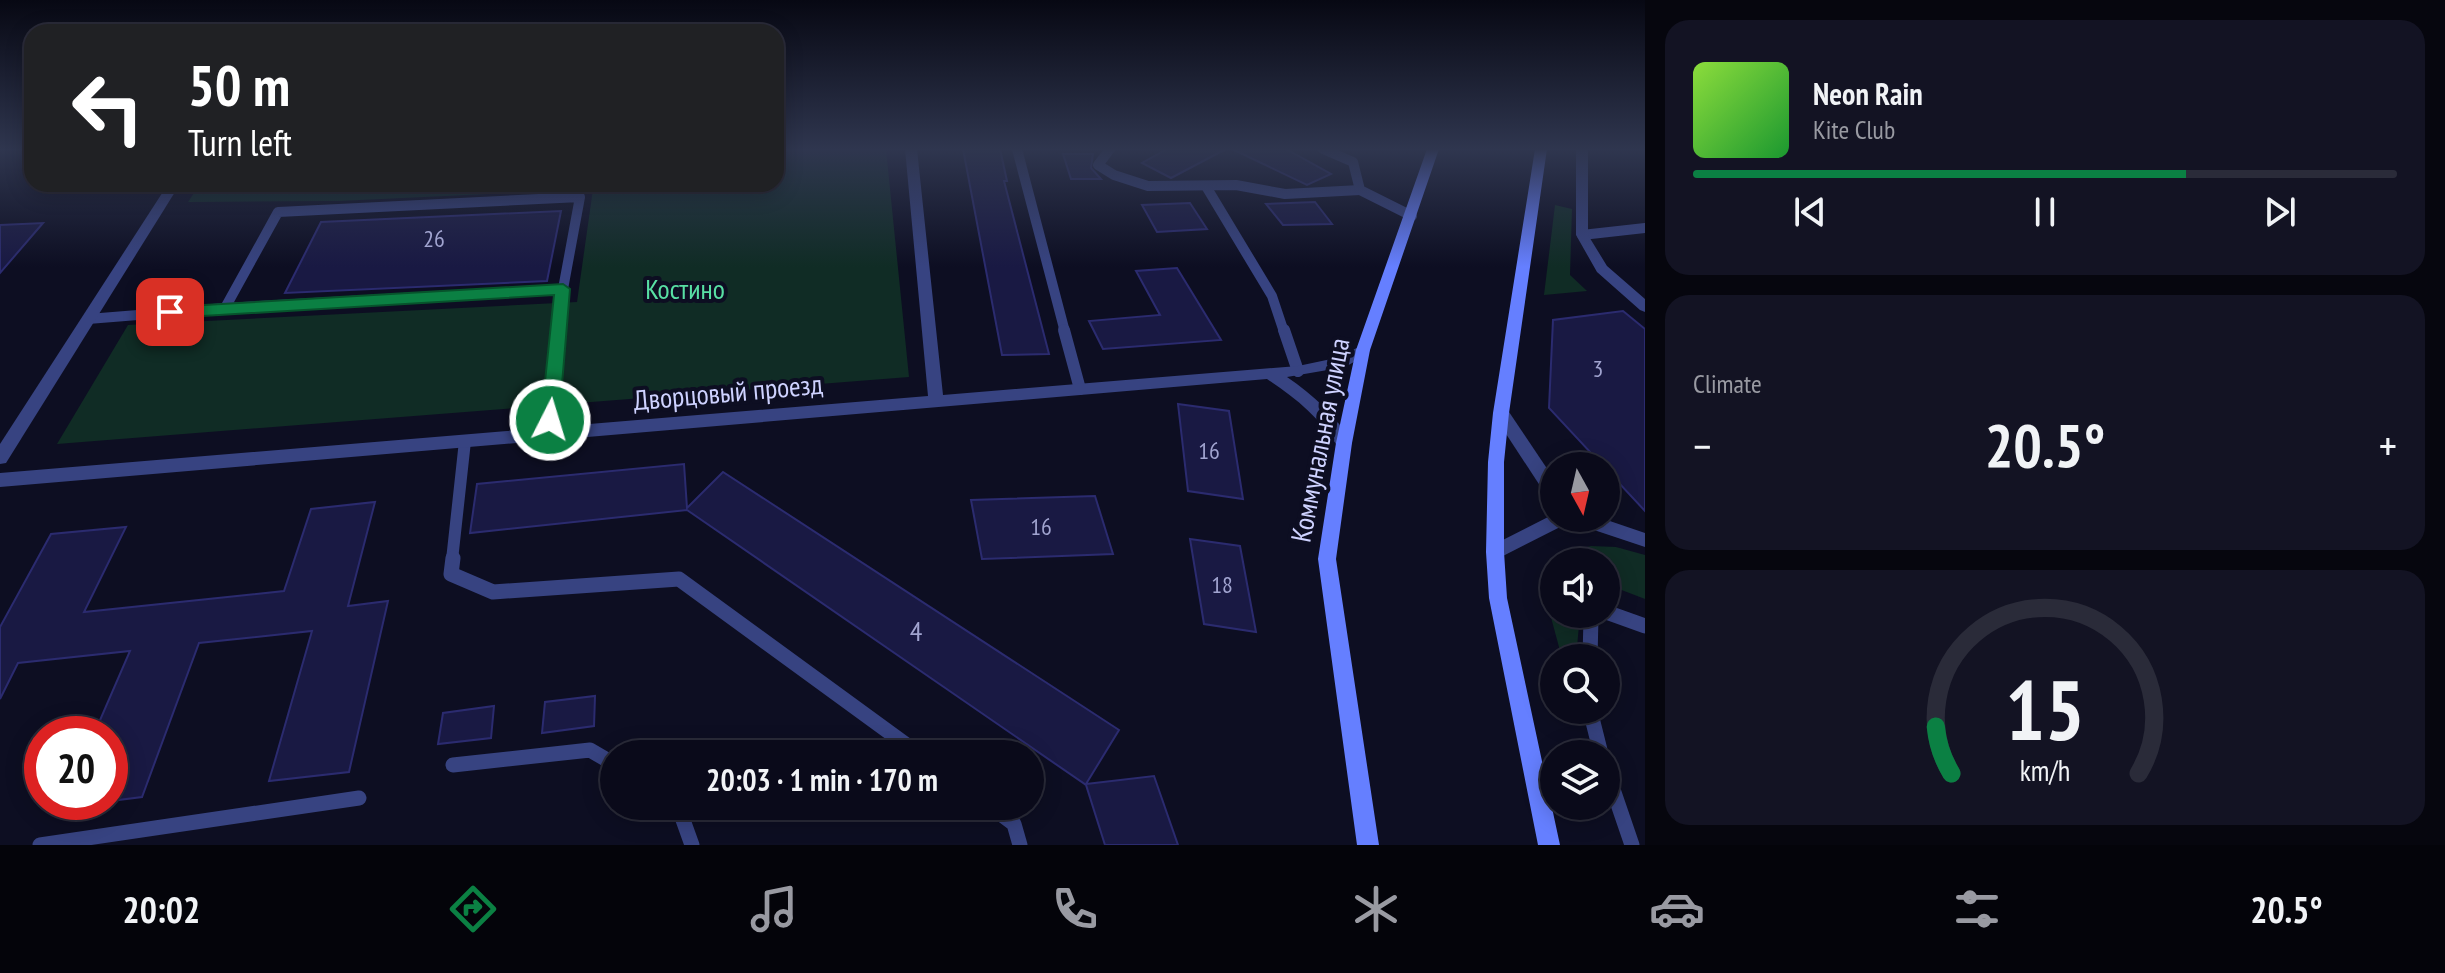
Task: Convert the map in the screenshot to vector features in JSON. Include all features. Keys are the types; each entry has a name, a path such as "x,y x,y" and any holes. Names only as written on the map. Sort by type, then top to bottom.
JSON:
{"main road":[{"name":"Коммунальная улица","path":"1368,845 1327,559 1344,443 1363,350 1421,188"},
{"path":"1535,188 1501,413 1496,462 1495,552 1498,598 1549,845"}],"street":[{"path":"915,188 936,401"},
{"path":"1582,188 1582,235 1602,269 1645,307"},
{"path":"0,458 169,192"},
{"name":"Дворцовый проезд","path":"0,480 1298,371 1340,363 1363,350"},
{"path":"1269,373 1307,397 1331,421 1344,443"},
{"path":"1501,413 1540,472"},
{"path":"1495,552 1540,529"},
{"path":"1620,532 1645,540"}],"lane":[{"path":"1027,188 1080,389"},
{"path":"1207,188 1272,296 1298,371"},
{"path":"1253,188 1283,195 1360,190 1412,216"},
{"path":"225,308 278,212 580,197 563,289 549,433"},
{"path":"1582,235 1645,228"},
{"path":"88,319 563,289"},
{"path":"465,441 451,574 493,592 679,579 900,740"},
{"path":"1620,617 1645,626"},
{"path":"453,765 590,750 600,756"},
{"path":"40,845 359,798"},
{"path":"1620,810 1632,845"},
{"path":"683,820 692,845"},
{"path":"1009,820 1014,824 1020,845"}],"green space":[{"name":"Костино","path":"890,188 909,377 57,444 128,325 577,302 593,192"},
{"name":"Костино","path":"195,192 530,192 339,201 188,202"},
{"path":"1555,205 1572,209 1570,275 1587,291 1544,295"},
{"path":"1591,546 1620,548 1583,548"},
{"path":"1620,548 1645,555 1645,599 1620,589"},
{"path":"1554,628 1579,628 1577,644 1558,644"}],"building":[{"path":"970,188 1006,188 1049,354 1002,355"},
{"path":"1315,202 1332,224 1283,225 1266,204"},
{"path":"1190,203 1207,229 1157,232 1142,205"},
{"path":"561,211 547,281 285,293 321,222"},
{"path":"43,223 0,273 0,225"},
{"path":"1177,268 1221,340 1103,349 1089,321 1160,315 1136,271"},
{"path":"1623,311 1645,329 1645,511 1620,484 1620,452 1590,452 1549,408 1553,320"},
{"path":"1178,404 1229,411 1243,499 1188,491"},
{"path":"684,464 687,508 723,472 1119,730 1086,784 1154,776 1178,845 1105,845 1086,785 1044,756 1044,740 1021,740 687,510 470,533 477,484"},
{"path":"1095,496 1113,554 982,559 971,500"},
{"path":"375,502 348,606 388,601 349,772 269,781 312,631 199,643 142,797 128,799 128,716 102,716 130,651 18,663 0,699 0,627 51,534 126,527 84,612 284,591 311,509"},
{"path":"1190,539 1240,546 1256,632 1204,624"},
{"path":"595,696 594,726 542,733 545,702"},
{"path":"494,706 491,738 438,744 443,713"}],"route":[{"path":"170,312 563,289 550,420"}]}
